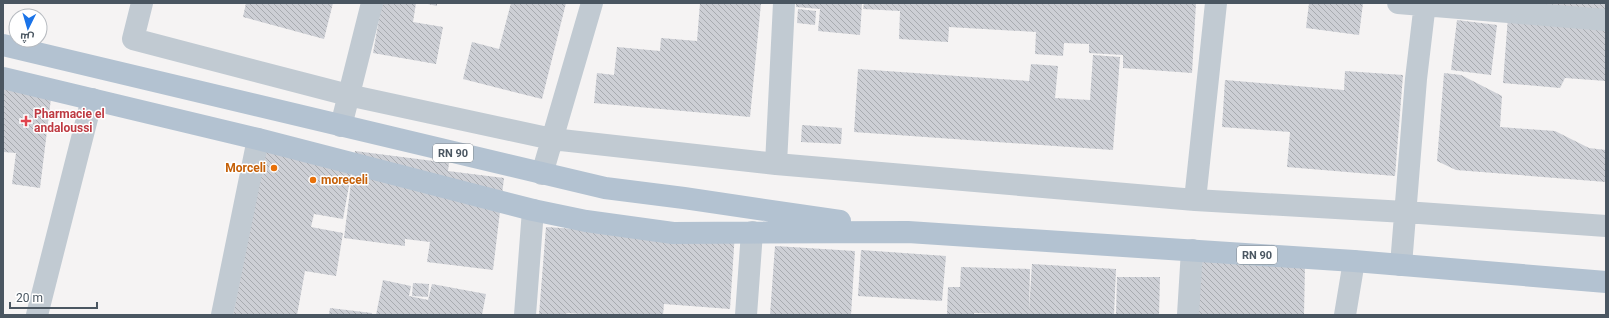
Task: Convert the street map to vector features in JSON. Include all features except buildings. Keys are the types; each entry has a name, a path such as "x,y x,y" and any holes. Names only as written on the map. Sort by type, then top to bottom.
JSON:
{"main road":[{"name":"RN 90","path":"3,45 605,188 684,198 908,232"},
{"name":"RN 90","path":"3,78 258,139 533,210 586,221 673,233 908,232 1354,261 1606,282"}],"street":[{"path":"142,3 133,39 348,95 552,139 776,164 1195,200 1405,212 1606,226"},
{"path":"341,126 372,3"},
{"path":"542,174 592,3"},
{"path":"776,164 784,3"},
{"path":"1195,200 1216,3"},
{"path":"1398,3 1425,4 1606,20"},
{"path":"1401,265 1416,79 1425,4"},
{"path":"37,315 92,99"},
{"path":"222,315 258,139"},
{"path":"525,315 533,210"},
{"path":"746,315 752,232"},
{"path":"1188,315 1192,250"},
{"path":"1345,315 1354,261"}],"place":[{"name":"Pharmacie el andaloussi","path":"26,121"},
{"name":"Morceli","path":"274,168"},
{"name":"moreceli","path":"313,180"}]}
